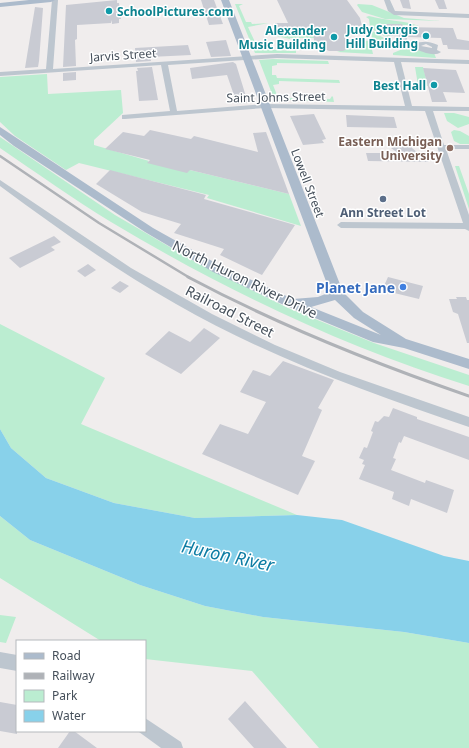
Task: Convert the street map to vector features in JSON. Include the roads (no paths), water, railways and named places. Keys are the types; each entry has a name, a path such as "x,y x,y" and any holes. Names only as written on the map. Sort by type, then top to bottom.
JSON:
{"main road":[{"path":"0,5 51,0"},
{"name":"Lowell Street","path":"226,0 337,294 354,313 383,328 405,343"},
{"name":"North Huron River Drive","path":"0,130 17,144 181,249 290,303 378,339 405,343 469,364"},
{"path":"290,303 312,303 327,300 337,294"}],"street":[{"path":"50,71 54,0"},
{"path":"387,0 391,11 394,14 441,16 450,20 458,21 469,19 469,17"},
{"path":"404,37 405,43 418,46 426,50 437,50"},
{"path":"418,46 419,43 427,42 433,44 441,61"},
{"name":"Jarvis Street","path":"0,74 277,56 469,62"},
{"path":"397,60 409,108"},
{"path":"164,63 174,113"},
{"name":"Saint Johns Street","path":"125,117 265,106 469,109"},
{"path":"341,225 469,227 428,108"},
{"path":"442,147 469,148"},
{"name":"Railroad Street","path":"0,182 110,261 208,317 259,342 345,378 469,422"},
{"path":"0,660 16,663"},
{"path":"146,727 175,748"}],"water":[{"name":"Huron River","path":"0,429 11,448 46,478 114,503 195,518 297,515 342,520 444,556 469,561 469,643 404,632 263,617 205,606 140,585 30,540 0,516"}],"railway":[{"path":"0,156 99,223 190,278"},
{"path":"188,277 222,295 326,342 362,357 469,396"}],"place":[{"name":"SchoolPictures.com","path":"109,11"},
{"name":"Judy Sturgis Hill Building","path":"426,36"},
{"name":"Alexander Music Building","path":"334,37"},
{"name":"Best Hall","path":"434,85"},
{"name":"Eastern Michigan University","path":"450,148"},
{"name":"Ann Street Lot","path":"383,199"},
{"name":"Planet Jane","path":"403,287"}]}
